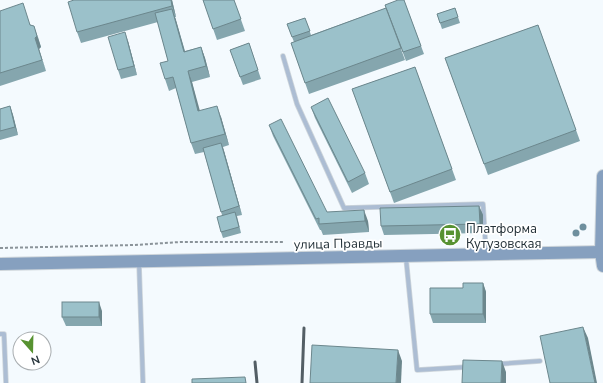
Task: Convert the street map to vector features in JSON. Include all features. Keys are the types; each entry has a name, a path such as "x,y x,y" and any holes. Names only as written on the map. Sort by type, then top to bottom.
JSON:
{"street":[{"path":"603,176 601,252 603,266"},
{"name":"улица Правды","path":"0,264 601,252"}],"lane":[{"path":"283,56 297,104 344,208 484,204 486,254"},
{"path":"406,256 417,370 470,366"},
{"path":"139,261 144,383"},
{"path":"0,334 4,334 6,383"},
{"path":"494,365 540,361"}],"path":[{"path":"0,248 135,245 180,242 284,242"}],"building":[{"path":"74,0 171,0 172,6 77,32 68,2"},
{"path":"203,0 234,0 241,19 213,29"},
{"path":"398,0 404,0 421,46 403,52 385,5"},
{"path":"23,3 30,25 34,26 37,36 35,38 42,60 0,73 0,11"},
{"path":"386,8 401,48 305,83 291,43"},
{"path":"455,8 458,17 440,23 437,14"},
{"path":"172,9 184,52 201,47 206,66 188,71 198,111 217,106 225,134 191,143 173,77 165,79 160,63 168,61 155,13"},
{"path":"305,18 310,31 292,37 287,24"},
{"path":"538,25 576,130 484,164 445,58"},
{"path":"125,32 134,66 118,70 108,37"},
{"path":"249,43 258,70 240,77 230,50"},
{"path":"415,67 452,169 390,192 352,89"},
{"path":"328,98 365,173 348,182 311,107"},
{"path":"10,106 15,127 0,131 0,109"},
{"path":"281,119 327,212 364,210 365,221 319,224 319,218 316,219 269,125"},
{"path":"221,143 239,206 221,212 203,148"},
{"path":"479,206 480,224 381,226 380,208"},
{"path":"235,212 239,227 221,232 217,217"},
{"path":"463,283 483,283 483,314 430,314 430,288 463,288"},
{"path":"62,302 99,302 99,317 62,317"},
{"path":"583,327 595,383 550,383 540,336"},
{"path":"312,345 398,350 396,383 310,383"},
{"path":"463,360 502,361 501,383 462,383"},
{"path":"245,377 246,383 192,383 192,379"}],"railway":[{"path":"302,383 304,328"},
{"path":"255,362 257,383"}],"place":[{"name":"Платформа Кутузовская","path":"450,235"}]}
